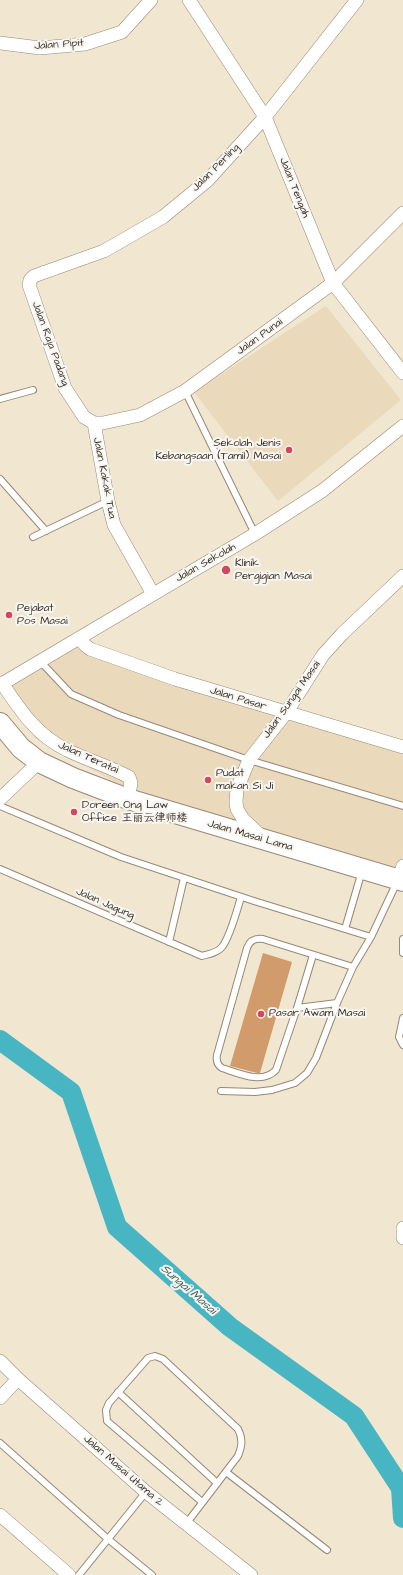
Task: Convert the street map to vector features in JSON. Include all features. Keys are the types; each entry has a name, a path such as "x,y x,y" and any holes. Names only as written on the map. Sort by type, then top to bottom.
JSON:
{"main road":[{"name":"Jalan Masai Lama","path":"0,723 21,748 39,762 73,778 128,799 363,869 401,876"}],"street":[{"name":"Jalan Pipit","path":"0,43 40,48 86,44 122,32 151,0"},
{"name":"Jalan Tengah","path":"189,0 265,117 333,283 403,373"},
{"name":"Jalan Perling","path":"30,280 34,276 104,251 163,217 208,180 265,117 358,0"},
{"name":"Jalan Punai","path":"94,423 103,423 140,415 185,391 333,283 403,213"},
{"name":"Jalan Raja Padang","path":"30,280 29,285 65,388 84,417 94,423"},
{"name":"Jalan Kakak Tua","path":"94,423 108,501 114,525 153,594"},
{"name":"Jalan Sekolah","path":"1,684 255,534 322,491 403,426"},
{"name":"Jalan Sungai Masai","path":"265,840 243,819 237,809 237,789 249,760 286,713 323,655 342,634 403,576"},
{"name":"Jalan Pasar","path":"79,638 85,646 98,652 175,679 403,747"},
{"name":"Jalan Teratai","path":"1,684 31,724 53,742 67,750 129,777 131,783 128,799"},
{"path":"0,799 39,762"},
{"path":"403,1228 403,1238"},
{"name":"Jalan Masai Utama 2","path":"0,1361 18,1379 146,1492 251,1575"},
{"path":"0,1398 18,1379"},
{"path":"0,1515 69,1575"}],"lane":[{"path":"0,399 33,390"},
{"path":"185,391 255,534"},
{"path":"0,479 46,531"},
{"path":"33,537 108,501"},
{"path":"40,661 71,694 119,715 249,760 403,806"},
{"path":"0,806 121,857 241,897 371,937"},
{"name":"Jalan Jagung","path":"0,869 202,956 212,954 222,947 229,932 241,897"},
{"path":"345,929 363,869"},
{"path":"221,1091 255,1092 272,1090 290,1085 302,1078 312,1066 353,967 371,937 401,876"},
{"path":"169,942 184,878"},
{"path":"313,955 278,1067 273,1073 269,1076 258,1078 219,1066 216,1059 249,942 258,938 263,939 353,967"},
{"path":"403,939 403,954"},
{"path":"297,1008 337,1003"},
{"path":"403,1018 399,1037 403,1045"},
{"path":"186,1524 238,1456 242,1446 242,1436 238,1429 163,1359 155,1356 148,1358 108,1403 106,1410 107,1421 202,1502"},
{"path":"118,1392 218,1482"},
{"path":"0,1444 108,1539 152,1575"},
{"path":"226,1472 327,1550"},
{"path":"79,1575 146,1492"}],"shaded area":[{"name":"Sekolah Jenis Kebangsaan (Tamil) Masai","path":"326,306 401,400 278,501 194,392"},
{"path":"85,639 91,644 176,675 403,742 403,855 397,873 166,802 113,781 36,739 1,689"}],"building":[{"name":"Pasar Awam Masai","path":"263,953 292,962 260,1073 257,1073 230,1066"}],"waterway":[{"name":"Sungai Masai","path":"0,1040 71,1092 117,1227 230,1327 354,1416 401,1488 403,1518"}],"place":[{"name":"Sekolah Jenis Kebangsaan (Tamil) Masai","path":"289,450"},
{"name":"Klinik Pergigian Masai","path":"226,570"},
{"name":"Pejabat Pos Masai","path":"9,615"},
{"name":"Pudat makan Si Ji","path":"208,780"},
{"name":"Doreen Ong Law Office 王丽云律师楼","path":"74,812"},
{"name":"Pasar Awam Masai","path":"261,1014"}]}
